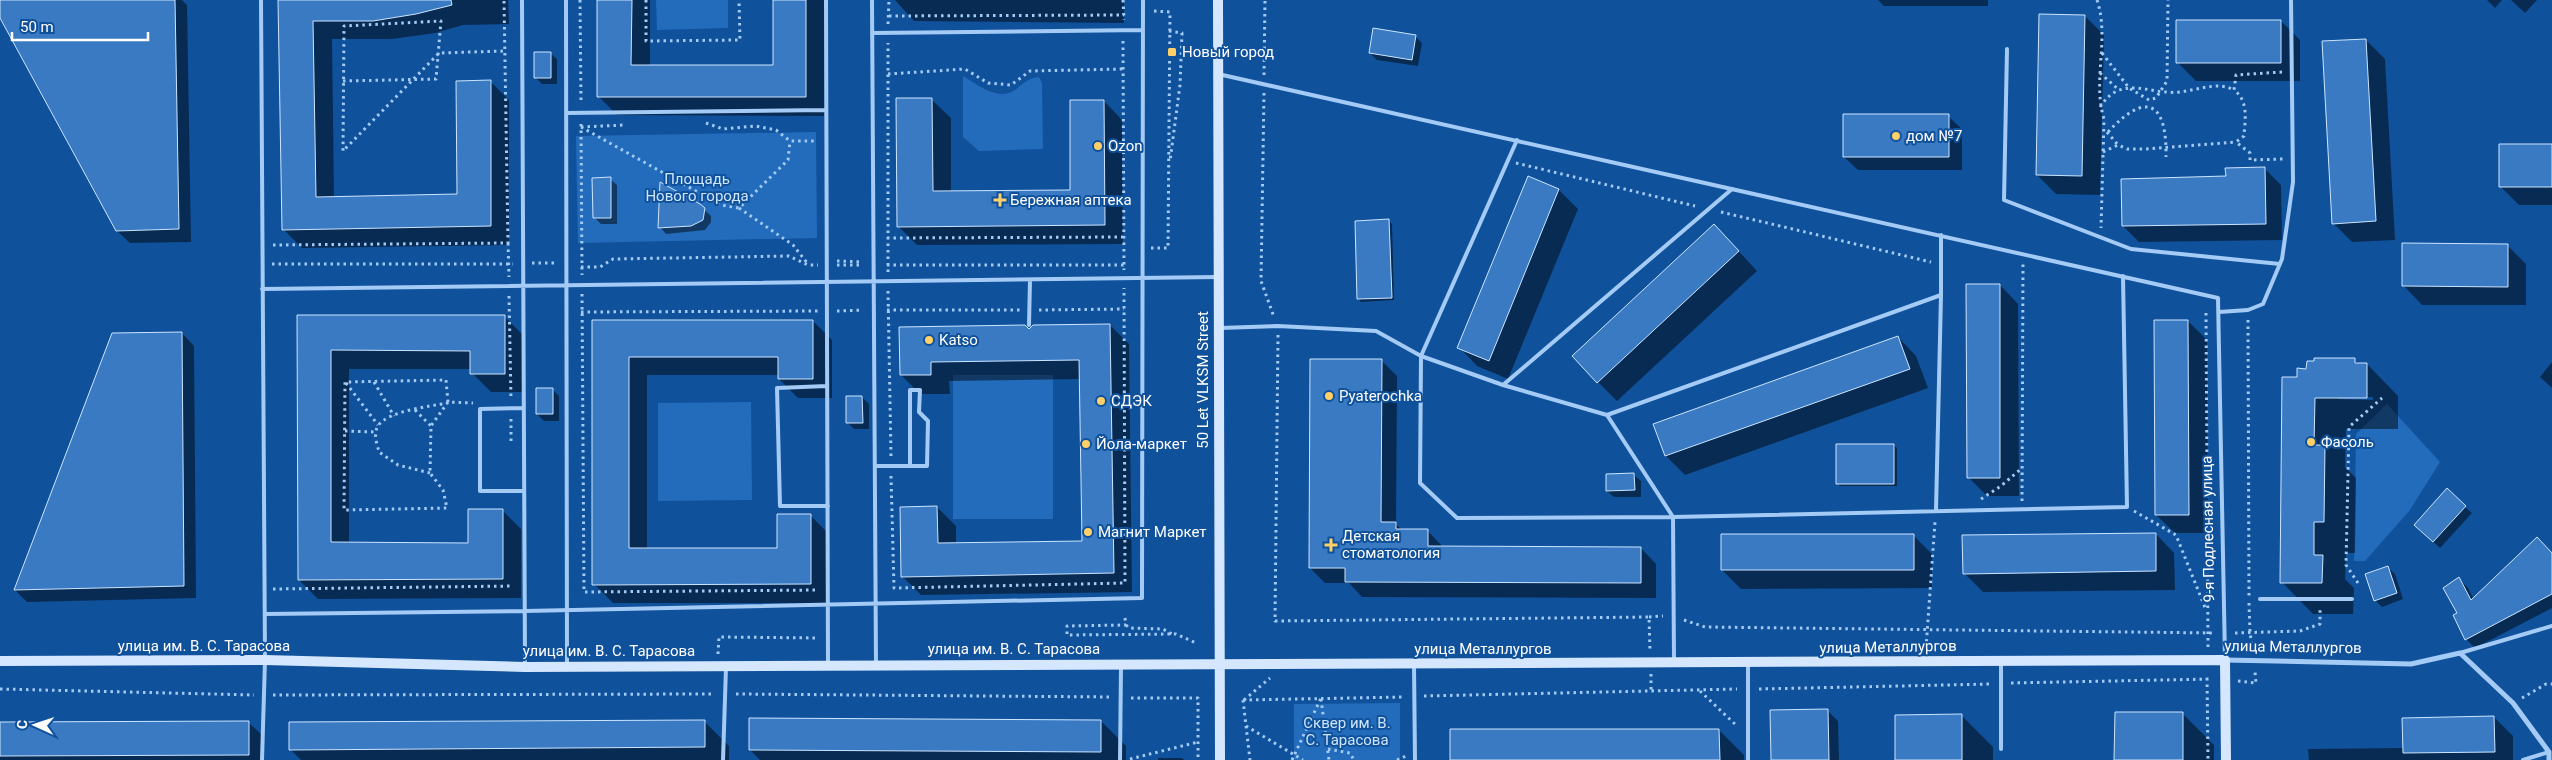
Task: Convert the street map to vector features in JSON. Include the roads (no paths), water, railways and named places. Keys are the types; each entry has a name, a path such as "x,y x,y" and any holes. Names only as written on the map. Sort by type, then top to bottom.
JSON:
{"main road":[{"name":"50 Let VLKSM Street","path":"1218,0 1220,760"},
{"name":"улица им. В. С. Тарасова","path":"0,661 265,660 525,667 1219,663"},
{"name":"улица Металлургов","path":"1219,663 1674,664 2225,660"},
{"name":"9-я Подлесная улица","path":"2225,660 2226,760"}],"street":[{"name":"улица Металлургов","path":"2225,660 2411,664 2460,654"},
{"path":"2460,654 2512,703 2549,752 2549,760"}],"lane":[{"path":"261,0 265,660 262,760"},
{"path":"522,0 525,667"},
{"path":"566,0 568,666"},
{"path":"826,0 828,665"},
{"path":"872,0 876,665"},
{"path":"264,614 525,611 1142,598 1143,0"},
{"path":"2219,312 2248,310 2263,304 2280,264 2293,182 2291,0"},
{"path":"872,33 1142,30"},
{"path":"2007,49 2004,200 2131,249 2280,264"},
{"path":"1218,74 1517,140 2124,276 2127,507 1673,516 1457,518 1420,483 1421,356 1517,140"},
{"path":"566,113 826,110"},
{"path":"1503,385 1732,189"},
{"path":"1936,510 1941,235"},
{"name":"9-я Подлесная улица","path":"2124,276 2218,298 2225,660"},
{"path":"262,289 1218,278"},
{"path":"1029,325 1030,280"},
{"path":"1218,328 1278,326 1376,331 1421,356 1503,385 1607,415 1941,295"},
{"path":"827,386 778,388 780,506 828,506"},
{"path":"876,466 891,466 910,466 927,466 928,420 919,412 920,390 910,390 910,466"},
{"path":"524,408 480,409 480,492 524,492"},
{"path":"1607,415 1673,516 1674,664"},
{"path":"2260,599 2352,598"},
{"name":"улица Металлургов","path":"2460,654 2552,626"},
{"path":"2001,661 2001,749"},
{"path":"1748,663 1748,760"},
{"path":"1120,760 1121,664"},
{"path":"1414,664 1415,760"},
{"path":"721,666 725,694 723,760"},
{"path":"2523,760 2549,752"}],"place":[{"name":"Новый город","path":"1172,52"},
{"name":"дом №7","path":"1896,136"},
{"name":"Ozon","path":"1098,146"},
{"name":"Бережная аптека","path":"1000,200"},
{"name":"Katso","path":"929,340"},
{"name":"Pyaterochka","path":"1329,396"},
{"name":"СДЭК","path":"1101,401"},
{"name":"Фасоль","path":"2311,442"},
{"name":"Йола-маркет","path":"1086,444"},
{"name":"Магнит Маркет","path":"1088,532"},
{"name":"Детская стоматология","path":"1331,545"}],"park label":[{"name":"Площадь Нового города","path":"697,188"},
{"name":"Сквер им. В. С. Тарасова","path":"1347,732"}]}
